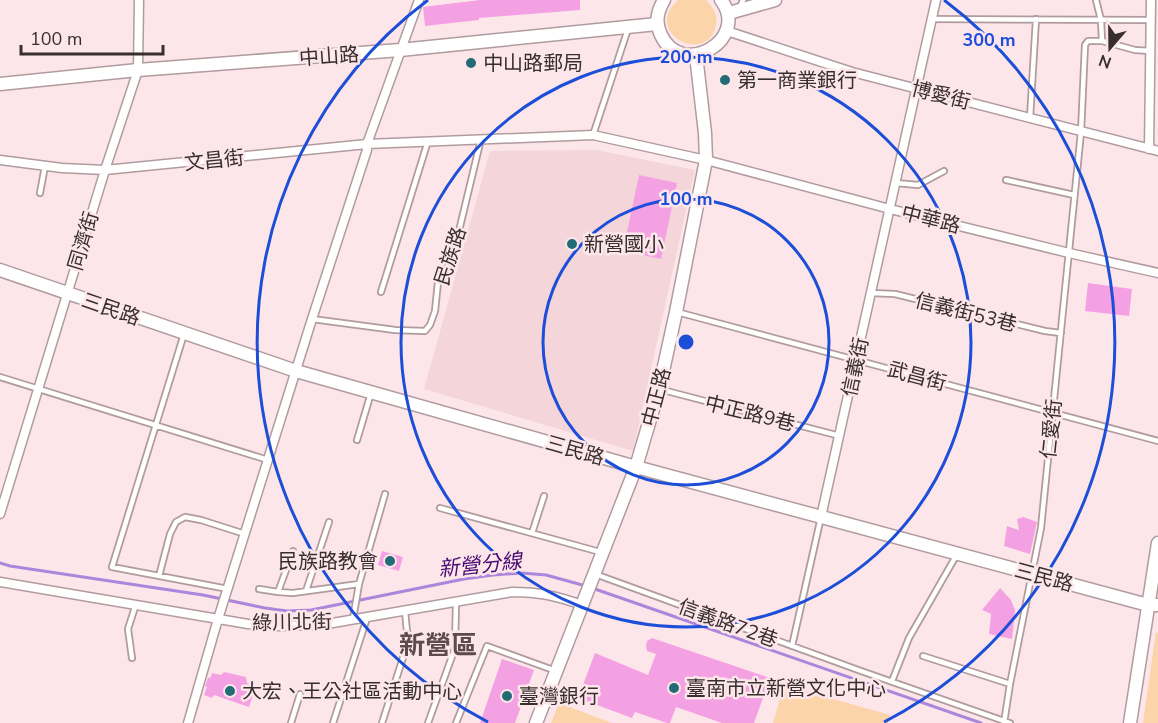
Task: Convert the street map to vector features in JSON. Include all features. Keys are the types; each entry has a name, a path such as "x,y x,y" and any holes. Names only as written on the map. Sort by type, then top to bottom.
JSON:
{"street":[{"name":"同濟街","path":"0,514 105,170 138,70 139,0"},
{"path":"188,723 218,619 367,144 419,0"},
{"path":"664,0 657,15 657,24 670,47 687,55 696,55 711,49 726,32 737,8"},
{"path":"721,0 737,8 775,0"},
{"name":"信義街","path":"821,517 936,0"},
{"path":"1149,149 1151,0"},
{"name":"中山路","path":"0,84 138,70 400,50 657,24"},
{"name":"博愛街","path":"726,32 852,72 1158,151"},
{"name":"中正路","path":"536,723 636,467 659,389 706,159 696,55"},
{"name":"文昌街","path":"0,160 105,170 367,144 593,135 706,159"},
{"name":"中華路","path":"706,159 890,209 1158,273"},
{"name":"三民路","path":"0,270 296,371 371,393 636,467 1153,605"},
{"path":"1130,723 1153,605 1158,543"},
{"name":"綠川北街","path":"0,582 248,624 276,626 321,625 512,592 532,592 584,602"}],"lane":[{"path":"1096,0 1101,20 1102,41 1135,51 1150,51"},
{"path":"932,19 1151,20"},
{"path":"1030,118 1036,19"},
{"path":"593,135 629,27"},
{"name":"仁愛街","path":"1006,722 1010,684 1041,528 1081,132 1085,45 1088,41 1102,41"},
{"name":"民族路","path":"312,319 395,330 425,330 430,325 435,311 438,282 452,260 481,139"},
{"path":"381,292 428,141"},
{"path":"40,193 45,166"},
{"path":"896,183 918,185 944,171"},
{"path":"1006,180 1074,195"},
{"name":"信義街53巷","path":"871,293 895,294 1061,333"},
{"name":"武昌街","path":"676,312 1158,441"},
{"path":"184,333 112,567 228,589"},
{"path":"0,377 268,460"},
{"name":"中正路9巷","path":"659,389 840,436"},
{"path":"357,440 371,393"},
{"path":"353,620 359,584 385,494"},
{"path":"532,533 544,496"},
{"path":"440,508 603,553"},
{"path":"159,576 170,534 176,522 185,517 245,534"},
{"name":"信義街","path":"792,646 821,517"},
{"path":"306,591 329,522"},
{"path":"278,592 292,550"},
{"path":"892,681 909,638 957,554"},
{"name":"信義路72巷","path":"594,577 1006,722"},
{"path":"259,589 278,592 306,591 359,584"},
{"path":"428,723 455,648 456,602"},
{"path":"132,658 128,629 136,604"},
{"path":"382,723 408,642 405,611"},
{"path":"333,723 367,618"},
{"path":"456,723 487,646 556,671"},
{"path":"923,656 1010,684"},
{"path":"291,723 300,694"}],"shaded area":[{"path":"678,0 706,0 709,3 716,18 711,37 701,43 691,44 680,41 672,33 667,24 669,12"},
{"name":"新營國小","path":"597,150 695,170 633,451 424,389 490,151"},
{"path":"1156,632 1158,633 1158,723 1143,723"},
{"path":"784,685 890,715 888,723 773,723"},
{"path":"559,703 612,723 551,723"}],"building":[{"path":"480,0 580,0 580,10 479,18 479,20 425,26 423,7"},
{"path":"639,175 677,183 661,259 623,251"},
{"path":"1088,283 1132,289 1129,316 1085,311"},
{"path":"1023,517 1037,522 1030,554 1004,546 1007,526 1019,530 1017,519"},
{"name":"民族路教會","path":"382,551 403,557 399,571 378,565"},
{"path":"1000,588 1011,600 1015,610 1012,639 989,634 991,614 982,610"},
{"name":"臺南市立新營文化中心","path":"652,638 770,678 754,723 722,723 676,707 670,723 667,723 635,712 632,718 578,698 595,653 648,675 656,654 647,651 647,641"},
{"name":"臺灣銀行","path":"502,659 534,670 515,723 480,723"},
{"name":"大宏、王公社區活動中心","path":"224,672 246,677 247,683 256,686 249,707 214,695 212,698 204,695 207,687 205,686 212,673 221,675"}],"waterway":[{"name":"新營分線","path":"0,563 203,595 287,611 311,610 493,575 522,573 546,575 586,586"},
{"name":"新營分線","path":"592,588 981,723"}],"place":[{"name":"中山路郵局","path":"471,63"},
{"name":"第一商業銀行","path":"725,80"},
{"name":"新營國小","path":"572,244"},
{"name":"民族路教會","path":"390,561"},
{"name":"臺南市立新營文化中心","path":"674,688"},
{"name":"大宏、王公社區活動中心","path":"230,691"},
{"name":"臺灣銀行","path":"507,696"}],"district":[{"name":"新營區","path":"438,645"}]}
